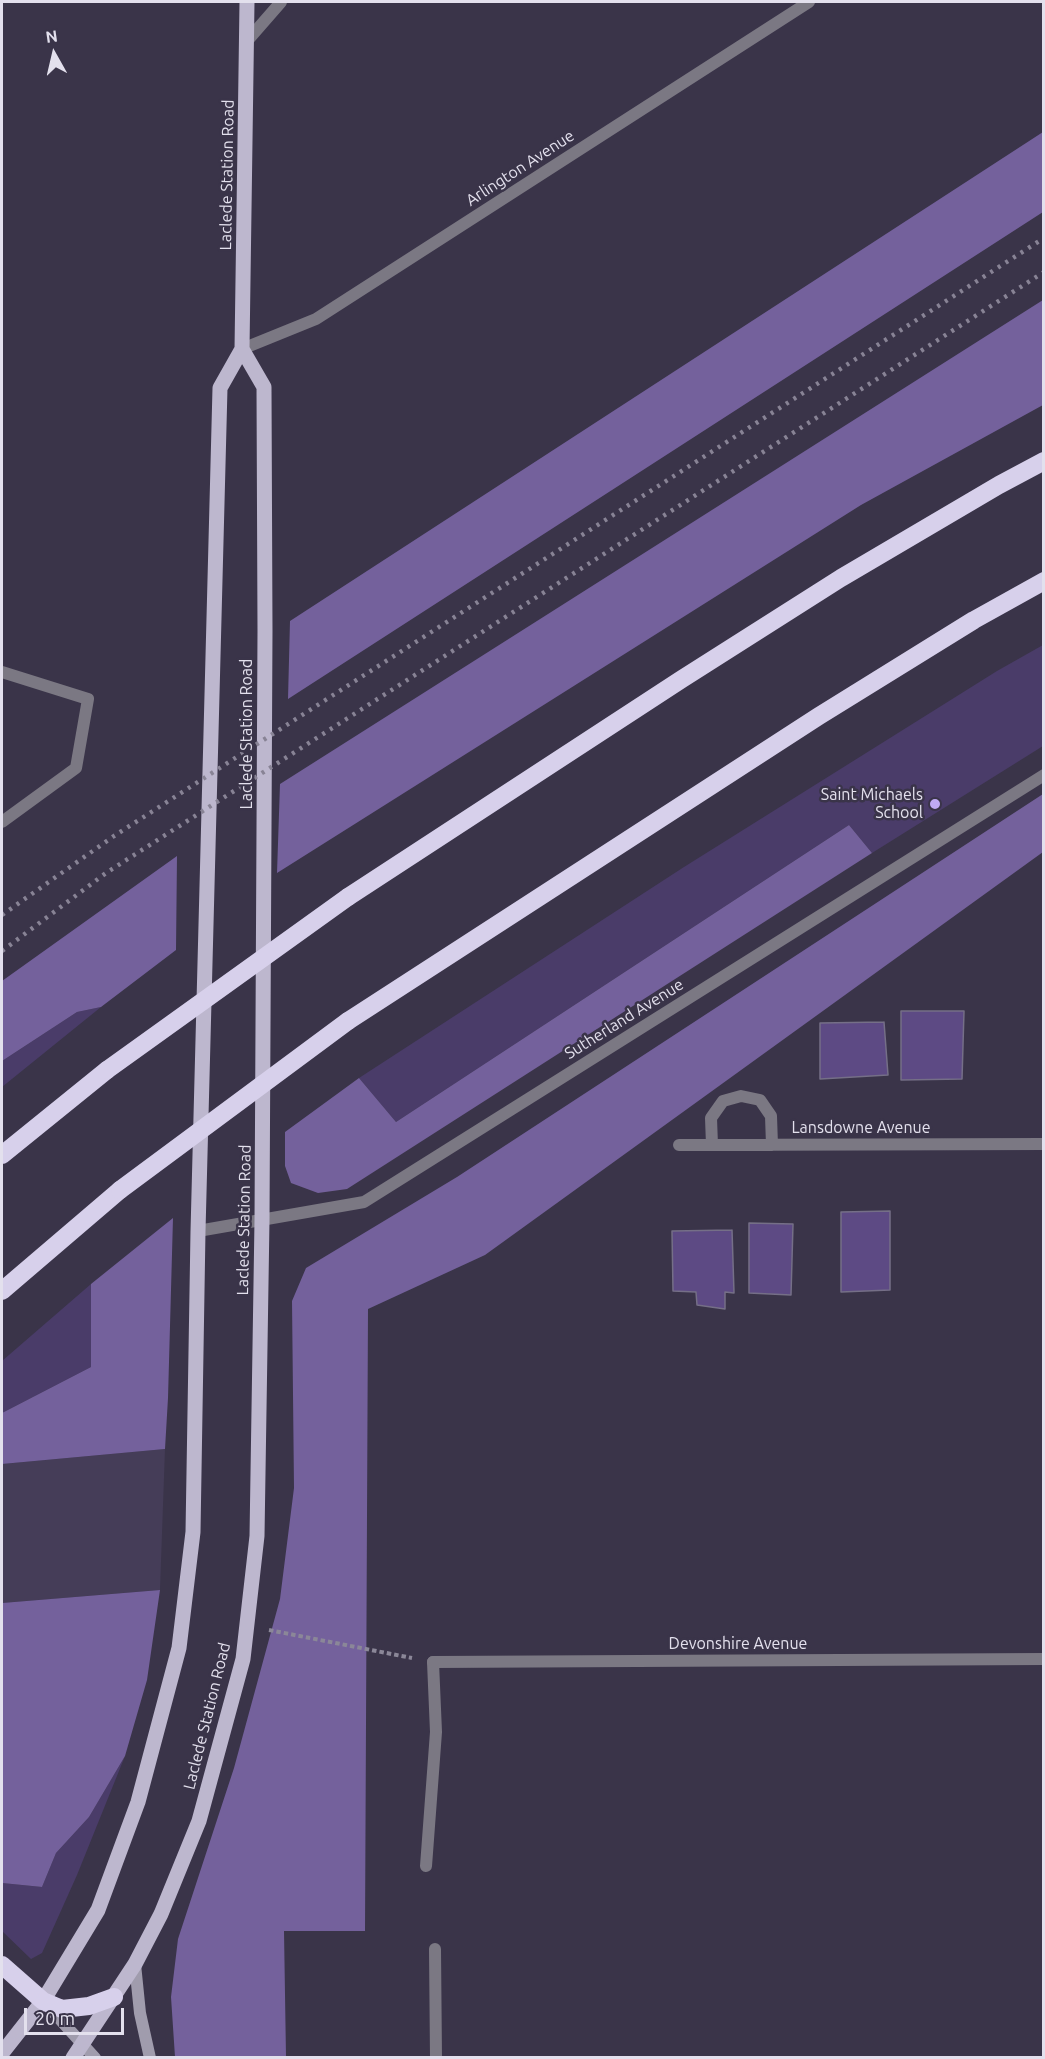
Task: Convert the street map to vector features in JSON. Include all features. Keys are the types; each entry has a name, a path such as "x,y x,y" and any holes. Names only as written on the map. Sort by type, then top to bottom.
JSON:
{"highway":[{"path":"2,1155 107,1070 348,897 841,578 1044,460"},
{"path":"2,1291 120,1190 348,1021 819,716 974,620 1044,581"},
{"path":"2,1965 43,2001 62,2009 89,2006 114,1998"}],"main road":[{"name":"Laclede Station Road","path":"2,2053 43,2001 98,1910 138,1802 179,1648 193,1532 198,1230 220,388 242,349 247,2"},
{"name":"Laclede Station Road","path":"73,2058 135,1964 160,1914 199,1821 243,1659 258,1536 262,1220 264,387 242,349"},
{"path":"135,1964 140,2013 150,2058"},
{"path":"43,2001 95,2058"}],"street":[{"path":"247,41 280,2"},
{"name":"Arlington Avenue","path":"242,349 316,319 809,2"},
{"path":"2,672 88,699 76,768 2,822"},
{"name":"Sutherland Avenue","path":"198,1230 364,1202 1044,775"},
{"path":"712,1145 711,1118 723,1101 741,1096 760,1100 771,1116 772,1145"},
{"name":"Lansdowne Avenue","path":"679,1145 1044,1144"},
{"name":"Devonshire Avenue","path":"433,1662 1044,1659"},
{"path":"426,1866 436,1732 433,1662"},
{"path":"435,1949 436,2058"}],"path":[{"path":"247,1626 433,1662"}],"shaded area":[{"path":"1043,132 1043,212 288,699 290,621"},
{"path":"1043,300 1043,405 861,505 277,873 280,784"},
{"path":"1043,645 1043,746 872,853 849,825 396,1122 359,1078 684,867 997,671"},
{"path":"1043,794 1043,852 485,1255 368,1309 365,1931 284,1931 286,2057 175,2057 171,1997 178,1939 234,1768 280,1599 294,1488 292,1301 306,1268 457,1177"},
{"path":"849,825 872,853 347,1189 318,1193 291,1183 285,1166 285,1132 359,1078 396,1122"},
{"path":"177,856 176,950 101,1007 77,1012 2,1061 2,981"},
{"path":"101,1007 2,1087 2,1061 77,1012"},
{"path":"173,1218 165,1449 2,1464 2,1413 91,1367 91,1284"},
{"path":"91,1284 91,1367 2,1413 2,1361"},
{"path":"165,1449 160,1590 2,1603 2,1464"},
{"path":"160,1590 147,1680 125,1756 89,1817 56,1853 42,1887 2,1883 2,1603"},
{"path":"125,1756 77,1875 42,1953 31,1959 2,1931 2,1883 42,1887 56,1853 89,1817"}],"building":[{"path":"901,1011 964,1011 962,1079 901,1080"},
{"path":"884,1022 888,1075 820,1079 820,1023"},
{"path":"890,1211 890,1290 841,1292 841,1212"},
{"path":"749,1223 793,1224 791,1295 749,1293"},
{"path":"732,1230 734,1293 725,1292 725,1309 697,1305 696,1292 673,1291 672,1231"}],"railway":[{"path":"2,915 114,836 1044,238"},
{"path":"2,951 106,873 1044,272"}],"place":[{"name":"Saint Michaels School","path":"935,804"}]}
